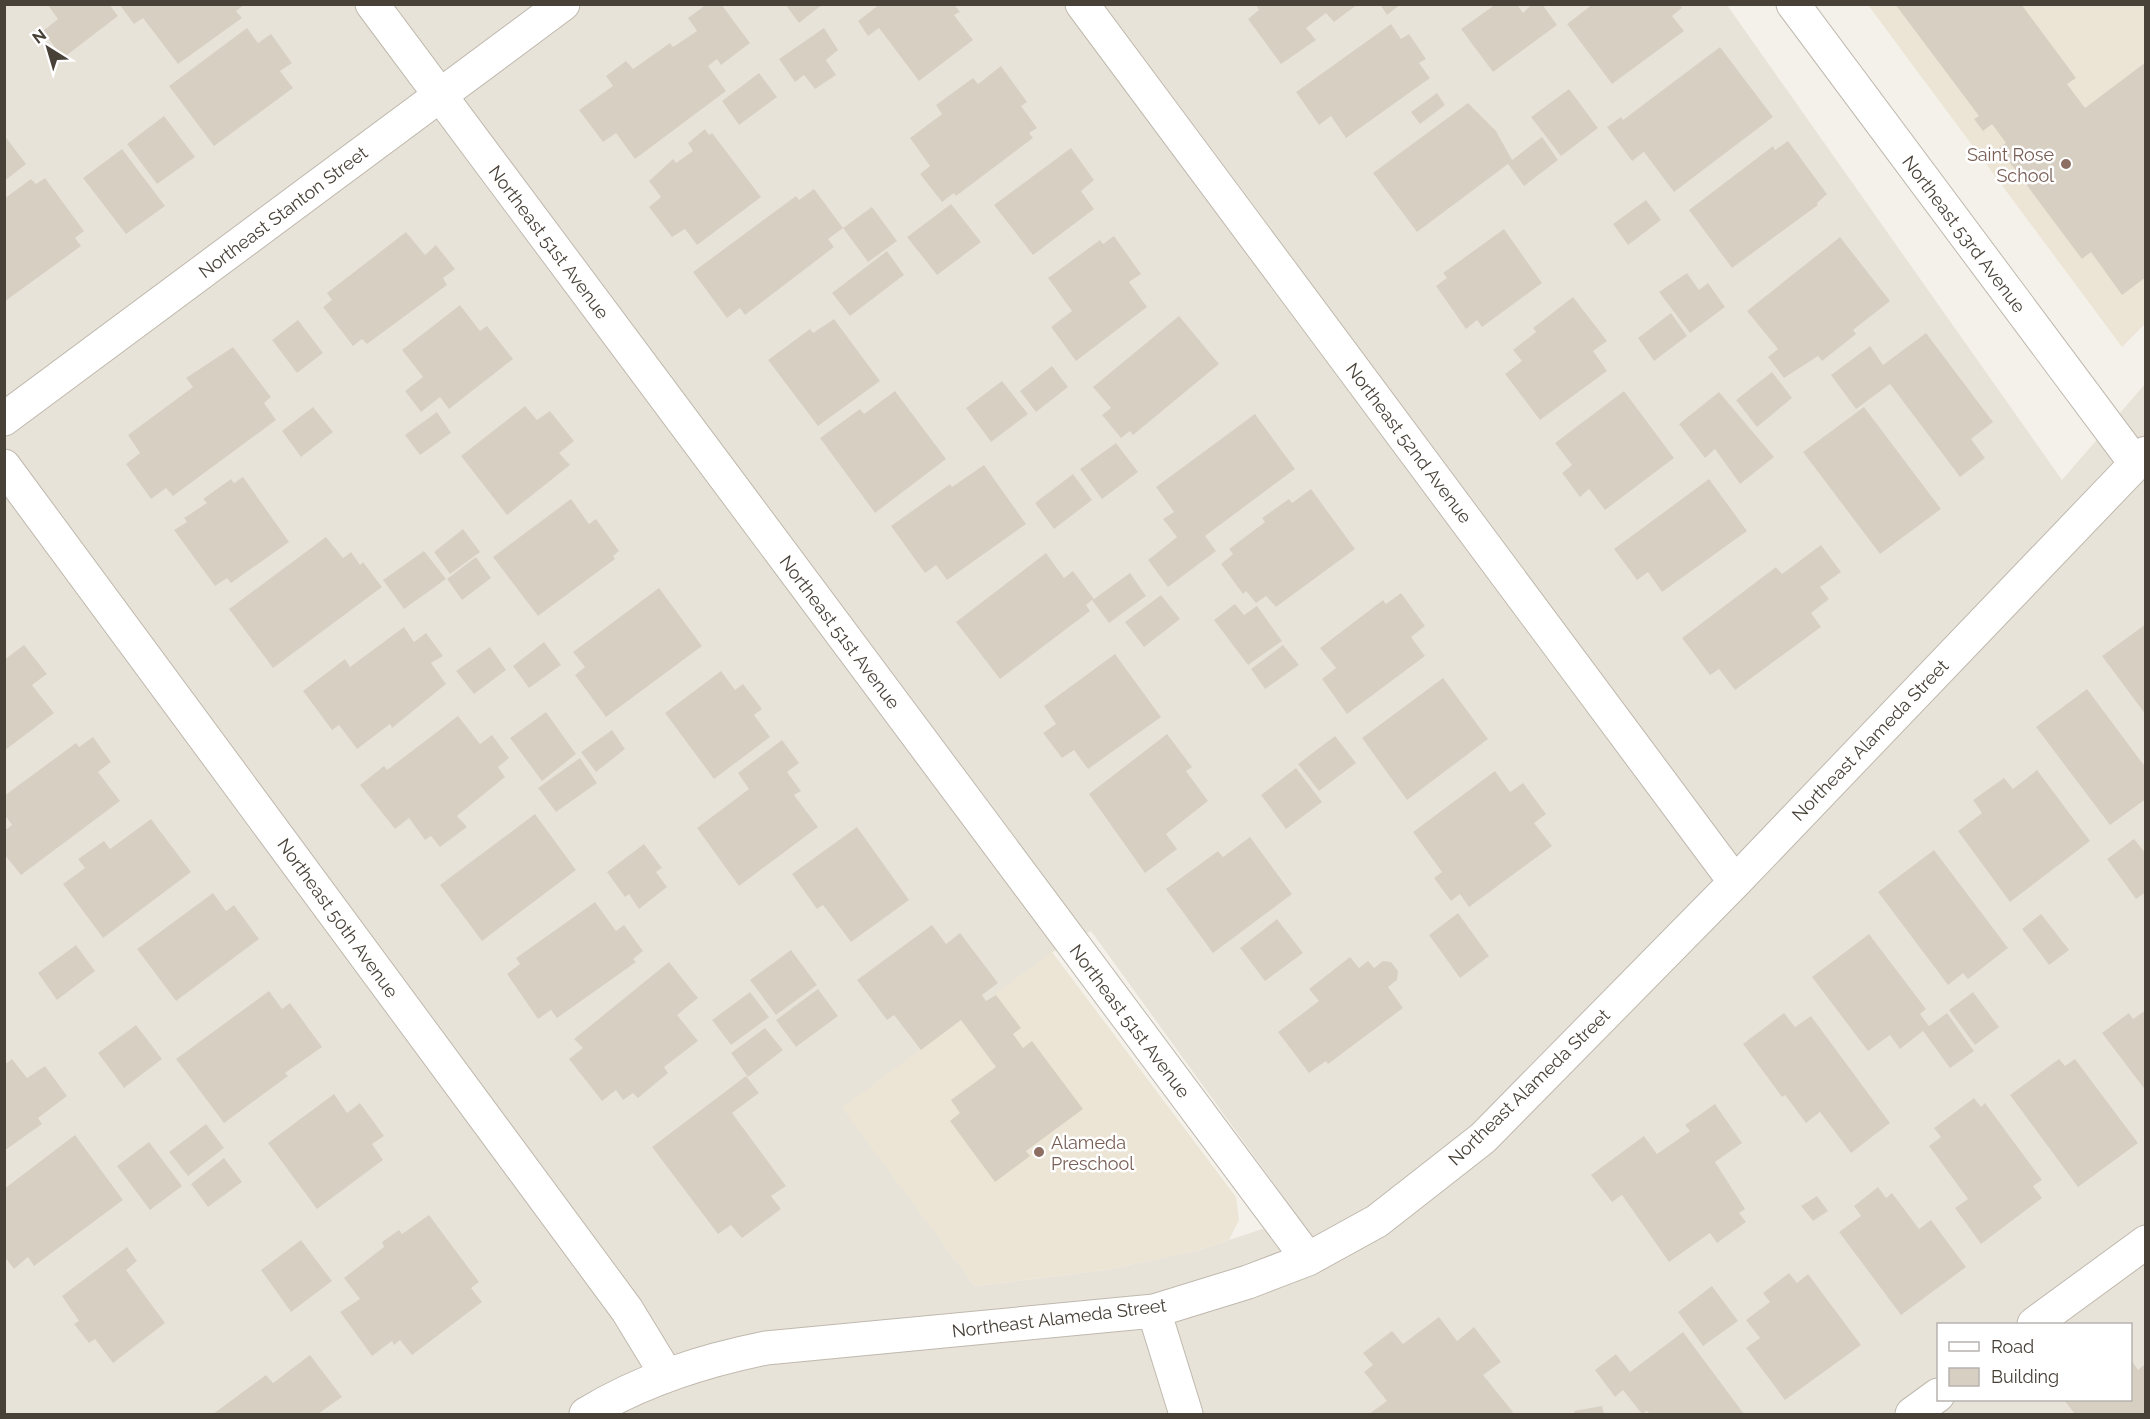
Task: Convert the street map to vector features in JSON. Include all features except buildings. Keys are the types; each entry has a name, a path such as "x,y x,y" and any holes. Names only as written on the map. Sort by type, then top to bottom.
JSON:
{"street":[{"name":"Northeast 51st Avenue","path":"372,4 1308,1259"},
{"name":"Northeast Stanton Street","path":"4,419 563,4"},
{"name":"Northeast 52nd Avenue","path":"1082,4 1735,882"},
{"name":"Northeast 53rd Avenue","path":"1793,4 2141,458"},
{"name":"Northeast Alameda Street","path":"586,1414 666,1374 712,1359 766,1348 1154,1311 1248,1282 1308,1259 1377,1221 1483,1138 1735,882 2141,458"},
{"name":"Northeast 50th Avenue","path":"4,466 627,1310 666,1374"},
{"path":"2035,1323 2145,1242"},
{"path":"1154,1311 1186,1414"},
{"path":"1912,1414 1937,1396"}],"shaded area":[{"path":"5,5 1727,5 2062,480 2145,384 2145,1414 5,1414","holes":["1091,931 1298,1217 1199,1250 1105,1270 975,1286 843,1108 1053,952"]},
{"name":"Saint Rose School","path":"1868,5 2145,5 2145,324 2122,347"},
{"name":"Alameda Preschool","path":"1052,952 1236,1197 1239,1220 1229,1240 1199,1250 1105,1270 975,1286 842,1108"}],"place":[{"name":"Saint Rose School","path":"2066,164"},
{"name":"Alameda Preschool","path":"1039,1152"}]}
